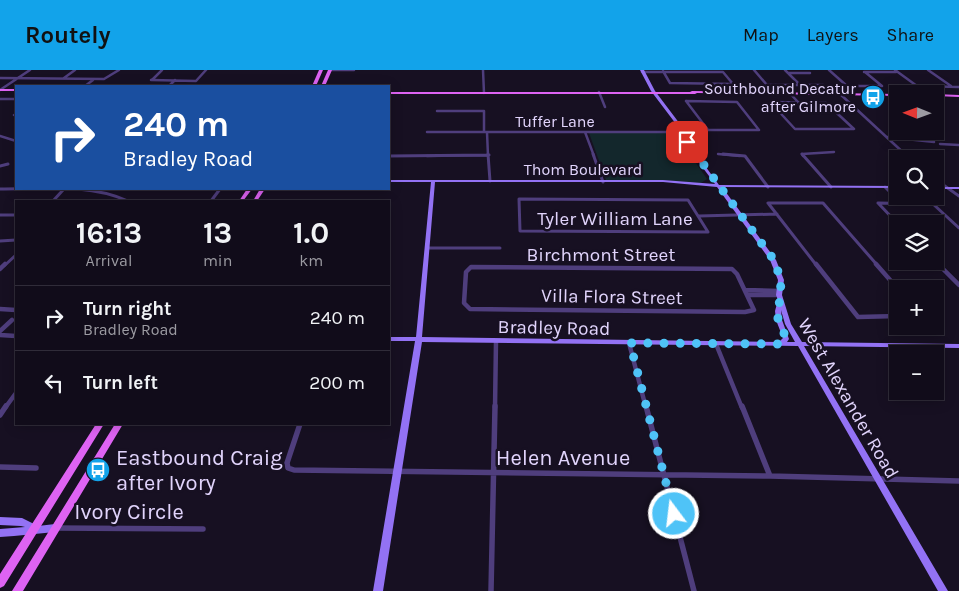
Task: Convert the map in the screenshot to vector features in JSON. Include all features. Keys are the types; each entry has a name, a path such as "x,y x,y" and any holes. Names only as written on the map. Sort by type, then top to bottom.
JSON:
{"main road":[{"path":"314,85 322,70"},
{"path":"323,85 330,70"},
{"path":"0,90 15,90"},
{"path":"390,93 654,92 889,95"},
{"path":"944,95 959,96"},
{"path":"0,583 99,425"},
{"path":"16,591 118,425"}],"street":[{"path":"0,90 30,70"},
{"path":"63,79 75,70"},
{"path":"0,78 94,79 107,78 119,70"},
{"path":"162,70 151,80 196,81 206,70"},
{"path":"330,70 354,70"},
{"path":"483,70 484,93"},
{"path":"754,70 766,84 823,85"},
{"path":"829,70 847,86 882,86 863,71"},
{"path":"928,70 953,87"},
{"path":"642,71 723,72 740,93"},
{"name":"West Alexander Road","path":"642,71 654,92 684,132 690,148 774,260 781,280 780,296 788,324 943,591"},
{"path":"787,71 810,73"},
{"path":"787,71 800,85"},
{"path":"863,71 896,71 917,85"},
{"path":"663,72 670,83 733,84"},
{"path":"86,85 94,79"},
{"path":"170,85 175,80"},
{"path":"782,85 800,103 826,103 854,129 795,129 773,103 800,103"},
{"path":"944,87 959,87"},
{"path":"599,92 605,107"},
{"path":"697,93 702,102"},
{"path":"840,94 901,150"},
{"path":"1,100 15,99"},
{"path":"686,102 702,102 737,102 759,130 708,130 686,102"},
{"path":"438,111 484,111 490,181"},
{"name":"Tuffer Lane","path":"426,132 684,132"},
{"path":"585,132 603,182"},
{"path":"0,136 15,141"},
{"path":"886,137 934,142"},
{"path":"940,144 959,145"},
{"path":"831,187 802,154 834,152"},
{"path":"718,154 743,155 768,187"},
{"path":"390,156 489,155"},
{"path":"0,166 8,164"},
{"name":"Thom Boulevard","path":"390,181 663,181 717,186 889,187"},
{"path":"378,591 418,339 433,182"},
{"path":"944,184 959,196"},
{"path":"885,187 889,191"},
{"path":"944,188 959,188"},
{"path":"0,189 15,189"},
{"path":"54,200 62,190"},
{"path":"80,190 97,191 126,200"},
{"name":"Tyler William Lane","path":"519,199 688,200 699,217 708,232 520,231 519,199"},
{"path":"889,316 858,316 768,203 823,203 890,280"},
{"path":"889,203 878,203 889,215"},
{"path":"933,205 959,228"},
{"path":"699,217 777,214"},
{"path":"0,215 15,215"},
{"path":"0,241 15,240"},
{"path":"428,248 500,248"},
{"path":"0,269 15,256"},
{"name":"Birchmont Street","path":"470,309 464,303 466,272 471,267 732,270 737,274 746,293"},
{"path":"944,270 959,285"},
{"path":"746,293 780,296 777,308 778,319 786,338 780,344"},
{"name":"Villa Flora Street","path":"470,309 746,312 754,310 746,293"},
{"path":"0,309 15,310"},
{"path":"0,333 12,320"},
{"path":"0,333 15,336"},
{"name":"Bradley Road","path":"390,339 959,346"},
{"path":"491,591 496,341"},
{"path":"630,343 694,591"},
{"path":"716,344 770,476"},
{"path":"0,416 15,395"},
{"name":"Helen Avenue","path":"300,425 287,463 288,468 294,470 770,476 959,482"},
{"path":"0,466 36,468"},
{"path":"0,521 22,522 35,528"},
{"path":"0,533 14,533 35,528 55,528"},
{"name":"Ivory Circle","path":"55,528 203,529"}],"green space":[{"path":"589,133 675,133 707,179 701,183 661,180 606,180"}],"place":[{"name":"Southbound Decatur after Gilmore","path":"873,97"},
{"name":"Eastbound Craig after Ivory","path":"98,470"}],"route":[{"path":"674,514 630,343 780,344 785,342 786,338 778,319 777,308 780,301 781,280 774,260 717,186 687,142"}]}
